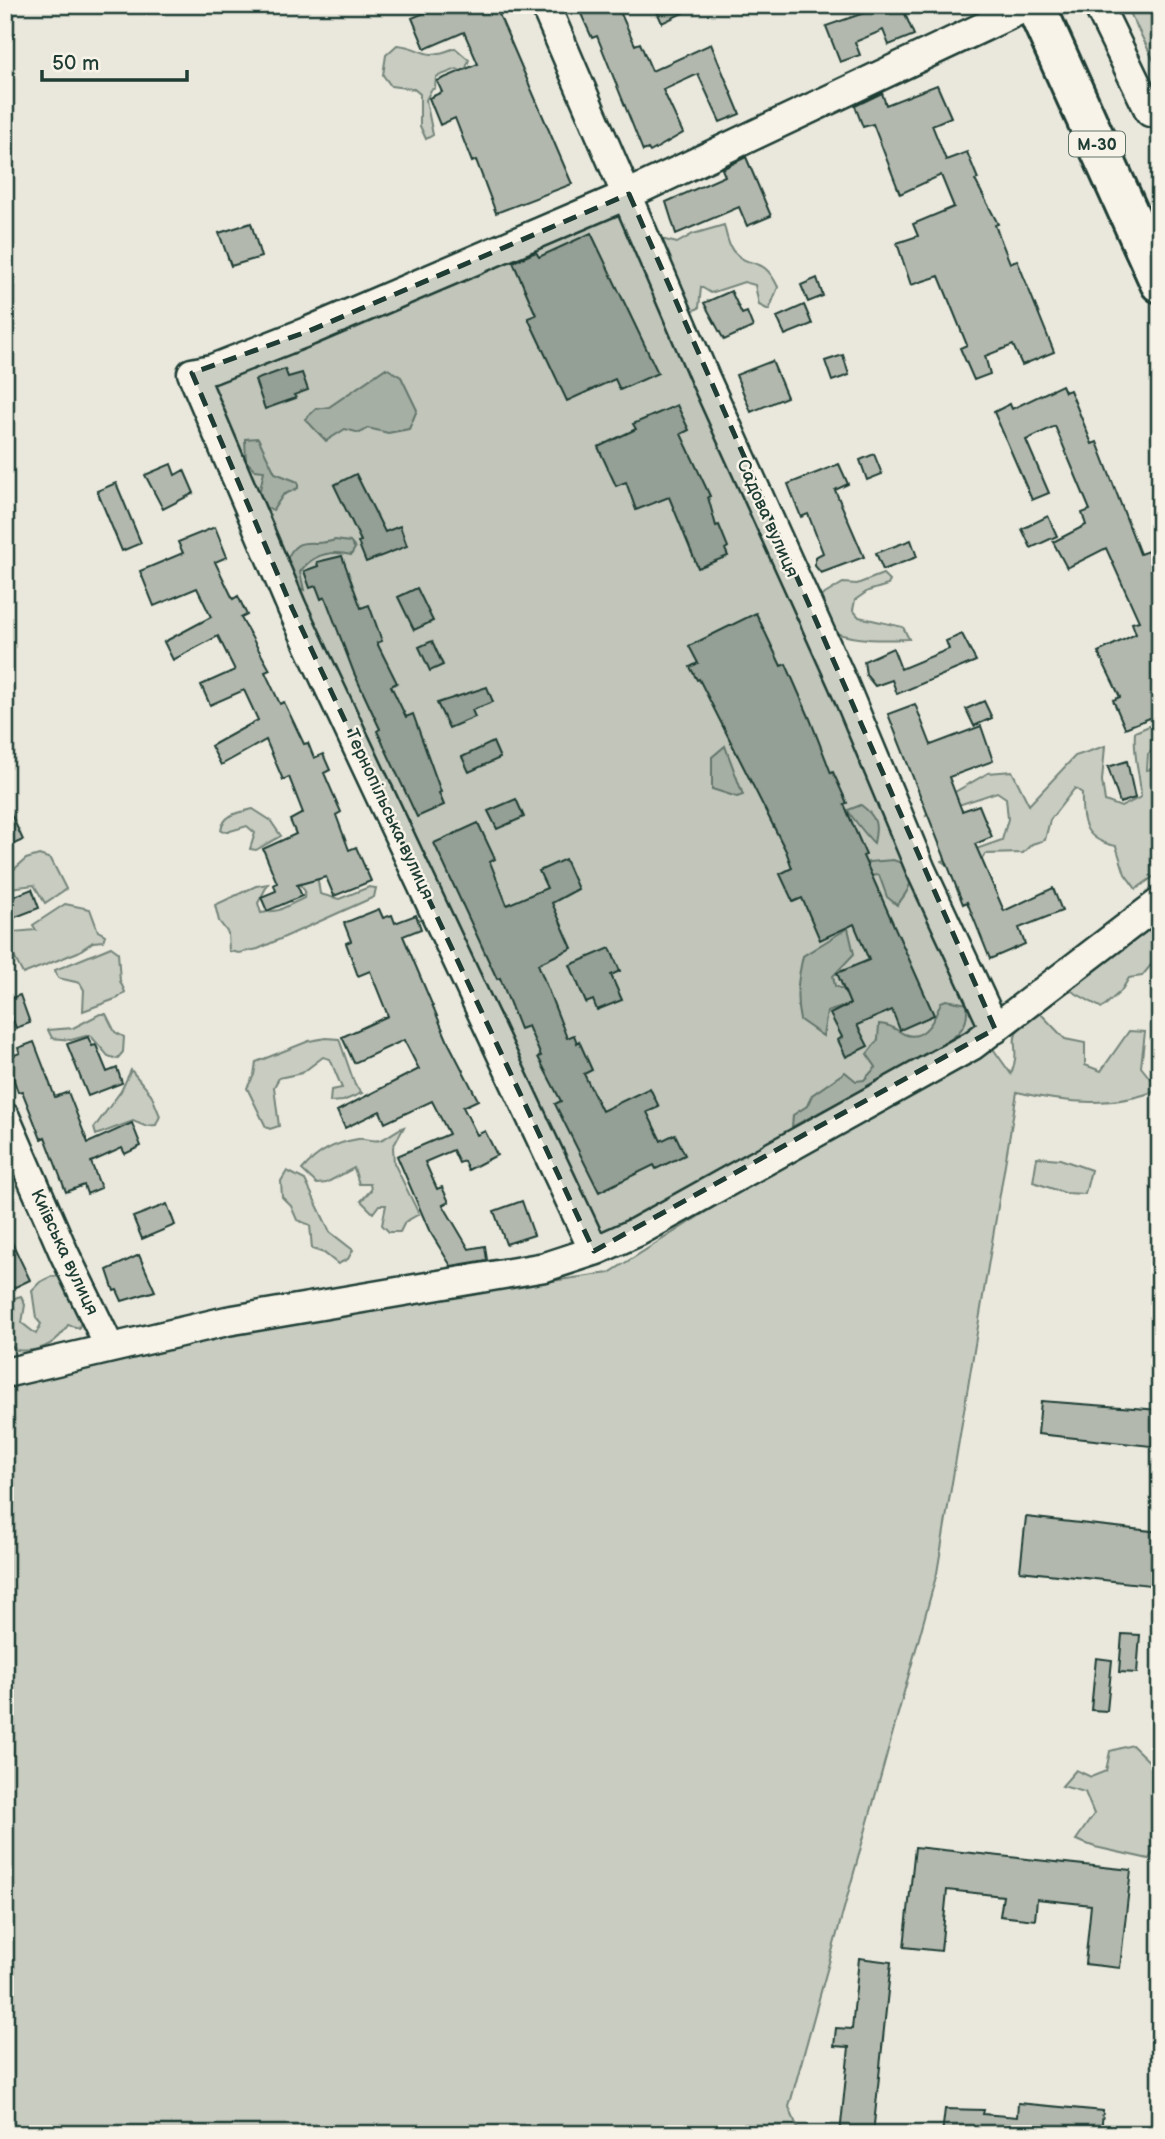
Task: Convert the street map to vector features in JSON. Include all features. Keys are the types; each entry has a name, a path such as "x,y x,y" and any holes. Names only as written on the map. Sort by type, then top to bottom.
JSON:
{"highway":[{"name":"М-30","path":"1033,5 1160,283"}],"street":[{"name":"Садова вулиця","path":"545,5 574,79 629,194 650,252 843,683 920,870 995,1029"},
{"path":"629,194 1033,5"},
{"path":"1098,5 1150,112"},
{"name":"Тернопільська вулиця","path":"594,1251 292,608 192,373 212,369 309,331 629,194"},
{"path":"5,1373 227,1321 428,1284 545,1267 594,1251 637,1232 995,1029 1160,902"},
{"name":"Київська вулиця","path":"5,1117 64,1253 110,1348"}],"highlighted area":[{"path":"629,194 995,1029 594,1251 292,608 192,373 309,331"}],"shaded area":[{"path":"1126,5 1160,5 1160,73"},
{"path":"397,45 429,54 455,48 469,60 464,73 457,69 436,77 435,88 426,100 433,135 426,139 420,126 420,94 414,89 391,86 383,75 386,55"},
{"path":"724,225 733,251 739,257 767,270 778,287 769,310 759,305 755,285 744,282 711,293 701,287 699,308 687,313 653,237 677,243 693,234"},
{"path":"386,368 401,377 417,410 409,429 388,433 368,428 360,433 345,429 326,441 305,419 316,409 329,407"},
{"path":"258,438 275,473 298,482 298,488 283,495 273,510 264,507 258,499 264,471 255,470 246,461 245,439"},
{"path":"335,540 350,542 355,548 351,555 329,553 316,557 300,572 304,590 295,587 285,564 294,548 305,543"},
{"path":"883,574 890,581 888,585 868,591 855,600 853,610 859,617 903,627 909,639 880,640 832,632 815,600 843,583 857,584"},
{"path":"1149,726 1160,727 1160,744 1148,754 1147,770 1160,767 1160,872 1136,889 1125,874 1116,846 1097,839 1087,828 1082,813 1082,793 1075,788 1050,820 1045,840 1032,844 1023,853 985,854 979,864 954,869 942,861 1002,840 1008,819 1006,798 997,792 926,816 929,807 988,773 1012,771 1029,805 1075,756 1105,746 1102,781 1105,801 1121,807 1141,797 1135,732"},
{"path":"725,746 743,795 737,797 712,789 712,757"},
{"path":"861,805 875,822 874,843 848,810"},
{"path":"253,809 270,820 281,836 256,850 250,849 255,833 247,826 227,832 221,831 228,817"},
{"path":"39,855 51,859 66,889 45,903 34,885 10,888 5,877 26,859"},
{"path":"893,860 908,865 911,876 907,891 897,905 887,897 879,875 868,876 859,866 869,862"},
{"path":"301,869 317,874 320,894 339,899 369,887 376,888 374,897 258,949 239,953 229,951 228,933 219,921 215,905 256,886 268,884 258,903 261,913 279,910 304,898 305,891 300,885"},
{"path":"1160,895 1160,954 1142,976 1129,978 1121,991 1102,1008 1068,989"},
{"path":"65,904 90,909 98,931 105,935 103,941 93,942 78,952 23,974 7,943 14,932 36,930 33,925"},
{"path":"848,928 854,954 833,976 835,986 847,991 854,1003 827,1012 823,1036 800,1020 798,988 803,956"},
{"path":"111,947 118,952 120,981 125,992 118,998 83,1011 84,990 80,983 58,978 55,970"},
{"path":"946,1000 968,1004 965,1023 953,1037 907,1066 792,1127 793,1115 807,1106 812,1095 845,1072 856,1081 864,1080 876,1067 867,1054 878,1040 879,1024 911,1036 918,1035 928,1027 941,1002"},
{"path":"1040,1013 1065,1039 1085,1043 1085,1065 1101,1071 1129,1031 1145,1032 1141,1067 1149,1077 1160,1082 1160,1089 1125,1099 1089,1102 1052,1099 1017,1092 937,1573 789,2107 800,2134 5,2134 5,1381 231,1326 609,1273 984,1036 1011,1074 1019,1028"},
{"path":"100,1014 106,1014 115,1032 124,1037 123,1052 117,1059 108,1056 90,1035 71,1040 52,1038 48,1030 73,1028"},
{"path":"339,1039 355,1085 362,1093 343,1101 330,1102 331,1090 342,1088 330,1059 323,1057 302,1073 279,1078 274,1087 279,1126 270,1129 266,1127 247,1088 254,1075 256,1062 309,1041"},
{"path":"131,1070 151,1094 160,1116 156,1125 145,1126 133,1121 96,1135 94,1128 121,1091"},
{"path":"404,1127 393,1147 394,1163 419,1214 405,1222 400,1232 389,1232 382,1225 386,1205 379,1205 373,1213 361,1201 371,1190 370,1184 359,1184 354,1168 326,1183 317,1184 302,1170 314,1158 334,1146 358,1139 380,1140"},
{"path":"1037,1157 1060,1159 1091,1170 1085,1194 1065,1193 1033,1182"},
{"path":"287,1171 305,1180 330,1232 353,1250 348,1259 338,1264 324,1253 312,1249 310,1225 297,1220 291,1206 282,1197 281,1181"},
{"path":"52,1276 65,1277 82,1317 79,1328 68,1325 58,1338 39,1349 16,1350 7,1342 11,1333 5,1316 6,1306 14,1298 21,1296 25,1305 22,1323 36,1334 41,1324 36,1318 32,1290"},
{"path":"1132,1745 1160,1772 1160,1842 1149,1859 1076,1840 1094,1814 1085,1792 1062,1786 1076,1770 1091,1777 1106,1771 1110,1751"}],"building":[{"path":"443,5 495,5 572,184 496,213 476,160 472,162 455,118 440,125 429,98 442,92 437,81 478,64 464,32 425,49 412,18"},
{"path":"577,5 617,5 635,45 640,43 652,71 711,44 740,114 720,122 698,74 663,90 683,133 650,152 648,149 643,151 597,36 592,38"},
{"path":"654,5 699,5 662,23"},
{"path":"887,5 903,9 914,35 889,45 883,30 855,42 860,55 840,62 826,26"},
{"path":"937,85 951,117 932,125 946,160 967,152 978,179 975,180 998,224 995,225 1010,263 1017,260 1054,352 1022,365 1013,345 985,356 990,374 974,380 960,348 967,345 939,276 911,285 897,243 918,236 913,224 954,207 941,175 900,194 873,124 863,127 855,106 882,93 886,105"},
{"path":"746,157 771,216 747,226 739,207 676,234 666,202 725,176 722,169"},
{"path":"251,223 261,257 231,266 219,233"},
{"path":"591,233 658,373 620,390 615,379 567,401 528,318 536,315 513,262 536,252 539,257"},
{"path":"817,278 823,296 808,302 801,285"},
{"path":"731,291 742,314 747,312 753,327 724,340 704,303"},
{"path":"804,305 812,324 785,335 777,317"},
{"path":"843,355 849,375 832,381 825,361"},
{"path":"772,361 787,397 751,412 736,375"},
{"path":"285,369 288,377 302,373 308,390 294,395 296,398 265,409 255,380"},
{"path":"1062,385 1065,392 1070,390 1092,444 1097,442 1140,554 1148,551 1155,567 1151,569 1160,589 1160,714 1125,728 1113,700 1120,697 1098,652 1136,634 1132,623 1139,621 1106,548 1067,568 1053,542 1086,525 1082,513 1090,510 1055,426 1026,440 1049,493 1032,500 994,412 1010,404 1012,409"},
{"path":"677,405 689,430 681,434 710,496 708,497 716,526 719,525 728,547 725,549 728,556 698,568 669,497 636,510 626,482 616,486 598,447 636,429 633,424"},
{"path":"874,454 882,474 867,480 860,460"},
{"path":"171,464 175,475 184,470 194,493 163,509 145,475"},
{"path":"839,464 848,484 835,490 864,557 821,573 815,566 815,557 823,553 808,514 801,517 788,484"},
{"path":"356,474 385,532 400,526 407,546 366,562 358,542 361,541 334,485"},
{"path":"116,483 141,543 122,551 97,491"},
{"path":"1048,516 1057,536 1031,548 1022,529"},
{"path":"215,527 227,557 215,562 233,599 238,596 247,615 241,618 270,670 265,672 280,704 284,702 304,744 308,743 314,758 323,754 330,770 324,773 341,812 336,815 349,850 356,847 371,881 334,896 326,877 297,885 302,896 267,911 261,897 276,891 274,885 277,883 263,849 296,834 290,820 303,813 289,777 283,780 266,740 221,765 211,746 258,720 244,690 210,705 201,685 235,670 218,636 173,660 164,642 211,617 197,588 154,606 140,571 183,553 178,542"},
{"path":"911,540 917,557 883,570 876,553"},
{"path":"342,556 361,608 369,605 382,641 377,643 397,683 391,686 406,717 413,714 441,792 439,793 444,805 417,817 377,731 380,729 354,673 325,597 321,599 316,586 310,588 304,571 318,566 317,562"},
{"path":"417,588 433,621 414,630 398,597"},
{"path":"756,613 781,666 786,664 831,773 833,772 847,803 844,804 866,855 863,856 934,1015 900,1030 892,1010 857,1025 868,1046 846,1057 838,1040 842,1037 830,1014 850,1004 837,973 869,960 854,924 820,940 802,898 793,902 780,874 792,868 786,851 699,679 697,680 690,667 698,663 689,646"},
{"path":"962,634 976,661 897,694 892,680 875,686 866,675 864,661 893,648 901,669 949,649 946,641"},
{"path":"432,641 443,665 430,671 419,647"},
{"path":"487,687 493,702 472,710 475,717 449,728 437,703"},
{"path":"984,701 992,718 974,726 966,709"},
{"path":"915,704 931,745 981,726 993,761 949,777 962,811 979,805 992,837 975,844 1004,911 1053,888 1062,911 1019,928 1025,944 990,959 967,902 963,904 888,714"},
{"path":"493,742 500,758 469,772 462,757"},
{"path":"1127,761 1135,798 1120,803 1108,767"},
{"path":"516,799 524,817 497,829 488,811"},
{"path":"5,801 23,840 5,848"},
{"path":"478,823 495,859 490,862 507,905 547,888 539,871 565,859 578,889 552,903 572,948 538,964 567,1038 574,1035 577,1043 579,1041 592,1070 584,1074 602,1111 650,1088 659,1107 647,1112 661,1141 675,1134 685,1155 656,1169 654,1165 599,1192 555,1104 561,1101 538,1057 541,1056 528,1026 520,1029 500,978 497,979 434,843"},
{"path":"32,889 39,908 13,918 5,900"},
{"path":"379,909 383,918 392,915 395,923 416,915 421,929 403,936 448,1042 478,1100 463,1107 477,1135 485,1131 497,1155 468,1170 464,1161 459,1163 453,1150 425,1162 437,1189 442,1187 449,1202 443,1205 469,1249 485,1246 487,1260 451,1266 429,1230 397,1156 449,1134 432,1101 385,1123 380,1111 345,1128 337,1111 419,1069 404,1040 354,1063 342,1037 388,1016 370,971 358,976 346,943 351,941 344,923"},
{"path":"610,948 620,971 611,975 622,1000 597,1010 593,1000 586,1003 570,965"},
{"path":"20,995 30,1023 16,1028 11,1015 5,1018 5,1000"},
{"path":"88,1037 92,1046 96,1045 107,1072 117,1068 122,1083 88,1096 67,1044"},
{"path":"34,1042 55,1097 68,1092 88,1143 132,1123 141,1146 125,1154 122,1148 91,1162 101,1188 87,1194 84,1185 66,1192 45,1137 41,1139 22,1091 18,1092 6,1058 20,1053 18,1048"},
{"path":"522,1201 534,1235 506,1244 494,1211"},
{"path":"167,1204 175,1225 142,1239 133,1217"},
{"path":"5,1228 30,1280 5,1292"},
{"path":"139,1255 155,1291 122,1301 117,1290 114,1291 107,1270"},
{"path":"1041,1401 1160,1410 1160,1447 1038,1434"},
{"path":"1026,1517 1160,1532 1159,1586 1020,1571"},
{"path":"1122,1634 1140,1635 1137,1673 1119,1672"},
{"path":"1096,1658 1112,1660 1107,1711 1091,1710"},
{"path":"915,1847 1131,1870 1120,1968 1085,1964 1091,1905 1037,1899 1035,1920 1000,1916 1003,1896 947,1890 941,1951 904,1947"},
{"path":"859,1958 891,1962 873,2134 840,2134 849,2047 834,2046 836,2028 852,2029"},
{"path":"1018,2103 1103,2111 1101,2134 942,2134 945,2109 984,2110 983,2114 1017,2117"}]}
